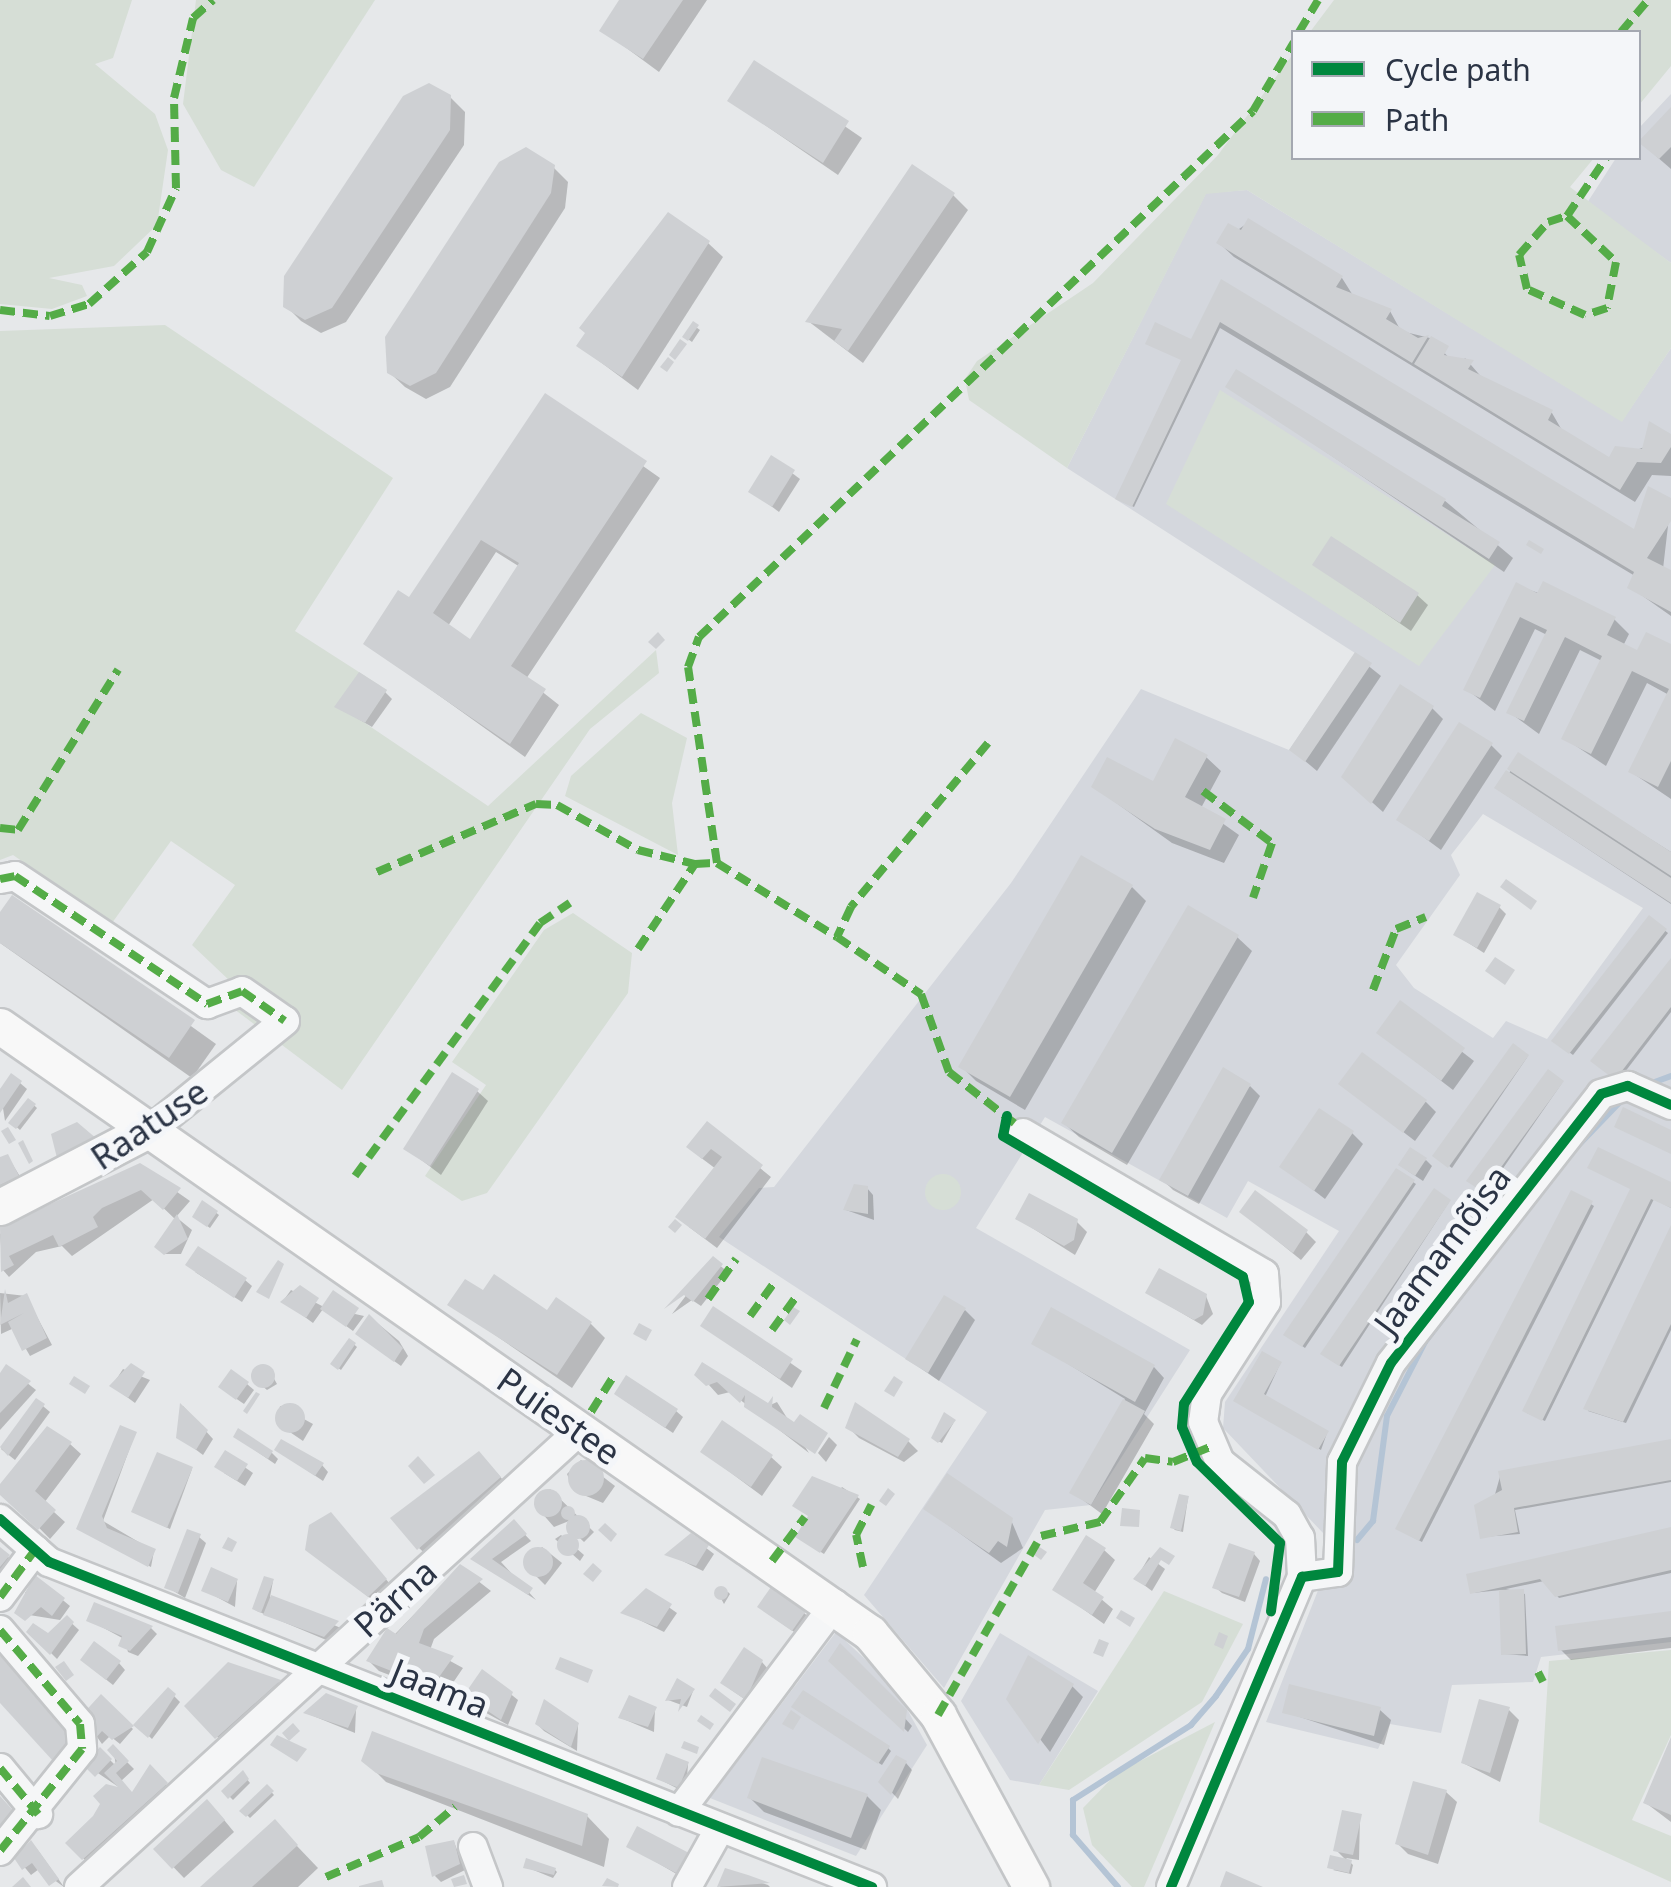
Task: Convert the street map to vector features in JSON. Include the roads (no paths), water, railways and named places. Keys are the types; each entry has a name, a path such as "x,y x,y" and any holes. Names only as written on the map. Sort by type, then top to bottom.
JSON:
{"main road":[{"name":"Puiestee","path":"0,1026 154,1126 579,1431 835,1604 903,1669 976,1777 1031,1887"},
{"name":"Raatuse","path":"0,1207 154,1126"},
{"path":"976,1777 1002,1799 1056,1887"}],"street":[{"name":"Raatuse","path":"0,878 15,876 206,1004 242,990 285,1020 154,1126"},
{"name":"Jaamamõisa","path":"1302,1577 1338,1572 1342,1462 1354,1430 1498,1217 1601,1094 1628,1086 1671,1105"},
{"path":"1023,1133 1264,1274 1266,1302 1206,1394 1204,1422 1220,1462 1287,1514 1300,1538 1302,1577 1171,1887"},
{"name":"Pärna","path":"79,1887 579,1431"},
{"name":"Jaama","path":"0,1519 35,1550 316,1668 872,1887"},
{"path":"0,1597 35,1550"},
{"path":"679,1812 835,1604"},
{"path":"0,1630 80,1724 82,1749 38,1814 0,1851"},
{"path":"0,1768 38,1814"},
{"path":"687,1887 720,1828"},
{"path":"473,1847 488,1887"}],"waterway":[{"path":"1652,1083 1671,1076"},
{"path":"1572,1152 1620,1102"},
{"path":"1357,1540 1373,1521 1387,1416 1425,1342 1488,1260"},
{"path":"1118,1887 1073,1835 1073,1800 1191,1725 1248,1649 1266,1579"}]}
